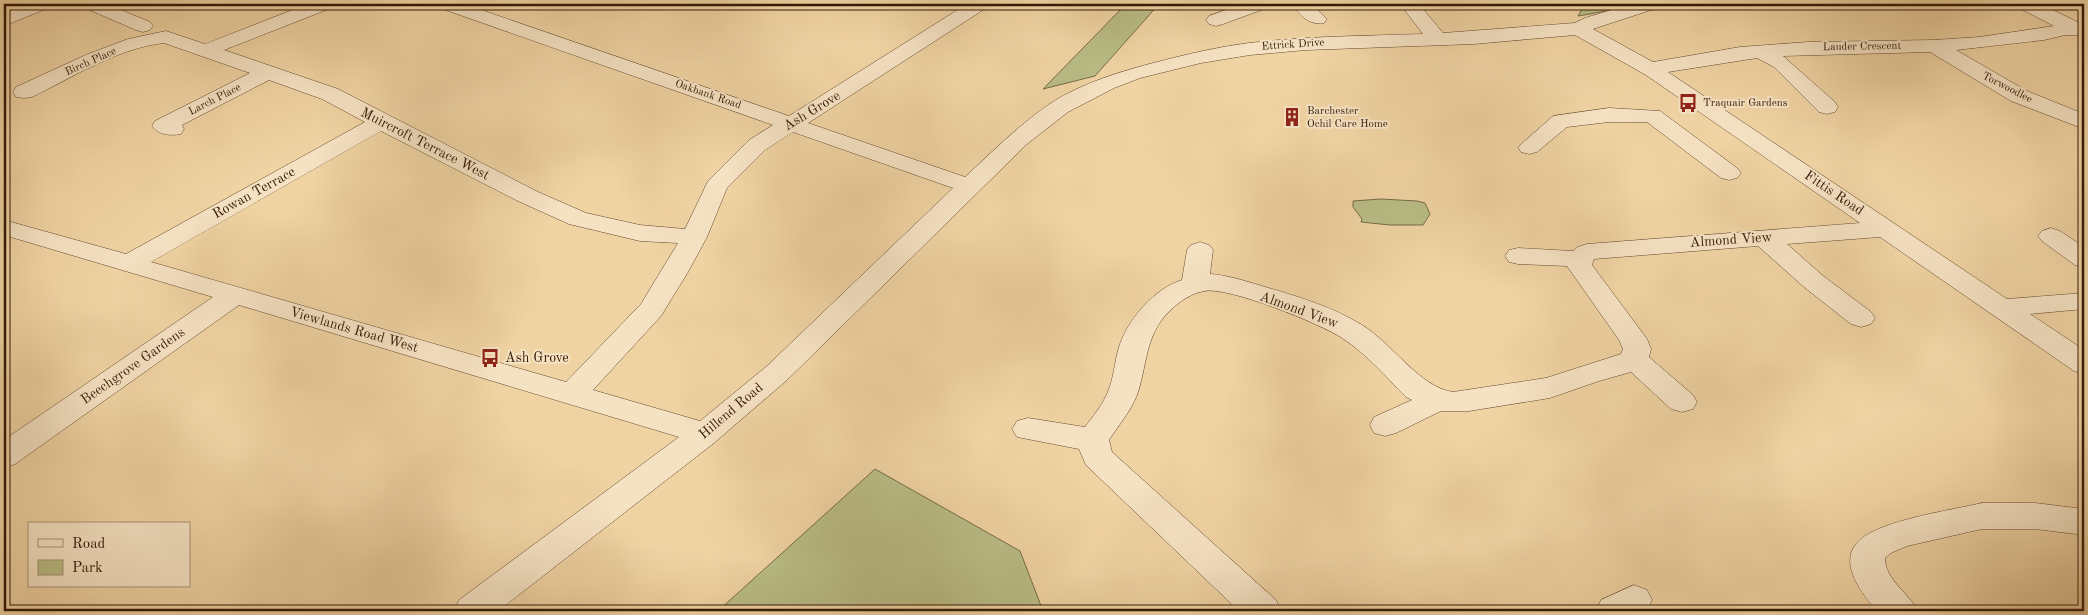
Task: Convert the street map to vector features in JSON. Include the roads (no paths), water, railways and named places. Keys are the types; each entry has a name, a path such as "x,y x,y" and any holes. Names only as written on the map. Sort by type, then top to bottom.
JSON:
{"street":[{"path":"4,20 41,4"},
{"name":"Muircroft Terrace West","path":"92,4 151,32 330,94 527,196 578,219 640,233 694,237"},
{"path":"204,51 324,4"},
{"name":"Oakbank Road","path":"447,4 969,186"},
{"name":"Ash Grove","path":"571,395 650,310 676,272 694,237 716,186 757,145 979,4"},
{"path":"1216,20 1260,4"},
{"path":"1302,4 1317,19"},
{"path":"1409,4 1437,38"},
{"name":"Ettrick Drive","path":"969,186 1019,139 1060,108 1107,84 1133,74 1200,57 1250,49 1306,44 1474,38 1579,29 1592,22 1650,4"},
{"name":"Lauder Crescent","path":"2032,6 2080,30"},
{"path":"485,17 508,7"},
{"name":"Fittis Road","path":"1579,29 1650,69 2084,364"},
{"name":"Lauder Crescent","path":"1650,69 1740,53 1808,48 1934,46 1978,43 2066,29 2080,30"},
{"name":"Birch Place","path":"24,92 151,32"},
{"name":"Torwoodlee","path":"1934,46 2019,96 2084,122"},
{"path":"1761,52 1781,63 1827,107"},
{"name":"Larch Place","path":"163,126 266,73"},
{"path":"1529,147 1561,121 1609,115 1652,116 1700,150 1728,173"},
{"name":"Rowan Terrace","path":"128,264 381,122"},
{"path":"1700,150 1755,141"},
{"name":"Hillend Road","path":"472,611 703,435 778,373 969,186"},
{"name":"Viewlands Road West","path":"4,227 688,428 703,435"},
{"name":"Almond View","path":"1518,256 1579,259 1587,252 1592,251 1886,229"},
{"path":"2051,236 2084,258"},
{"path":"1764,238 1813,281 1861,318"},
{"path":"1195,284 1200,250"},
{"path":"1579,259 1578,265 1585,276 1633,339 1637,349 1634,360 1649,371 1682,402"},
{"name":"Almond View","path":"1093,440 1121,397 1130,368 1133,347 1149,317 1172,295 1195,284 1212,282 1233,287 1293,304 1326,318 1353,332 1383,356 1417,390 1438,400 1453,402 1469,401 1550,388 1590,372 1634,360"},
{"name":"Beechgrove Gardens","path":"4,456 17,433 235,295"},
{"path":"2003,308 2084,301"},
{"name":"Almond View","path":"1385,425 1438,400"},
{"path":"1028,429 1093,440 1097,457 1263,611"},
{"path":"1900,611 1879,589 1867,566 1868,553 1879,543 1902,534 1982,516 2042,516 2084,522"}],"place":[{"name":"Traquair Gardens","path":"1688,103"},
{"name":"Barchester Ochil Care Home","path":"1292,117"},
{"name":"Ash Grove","path":"490,358"}]}
